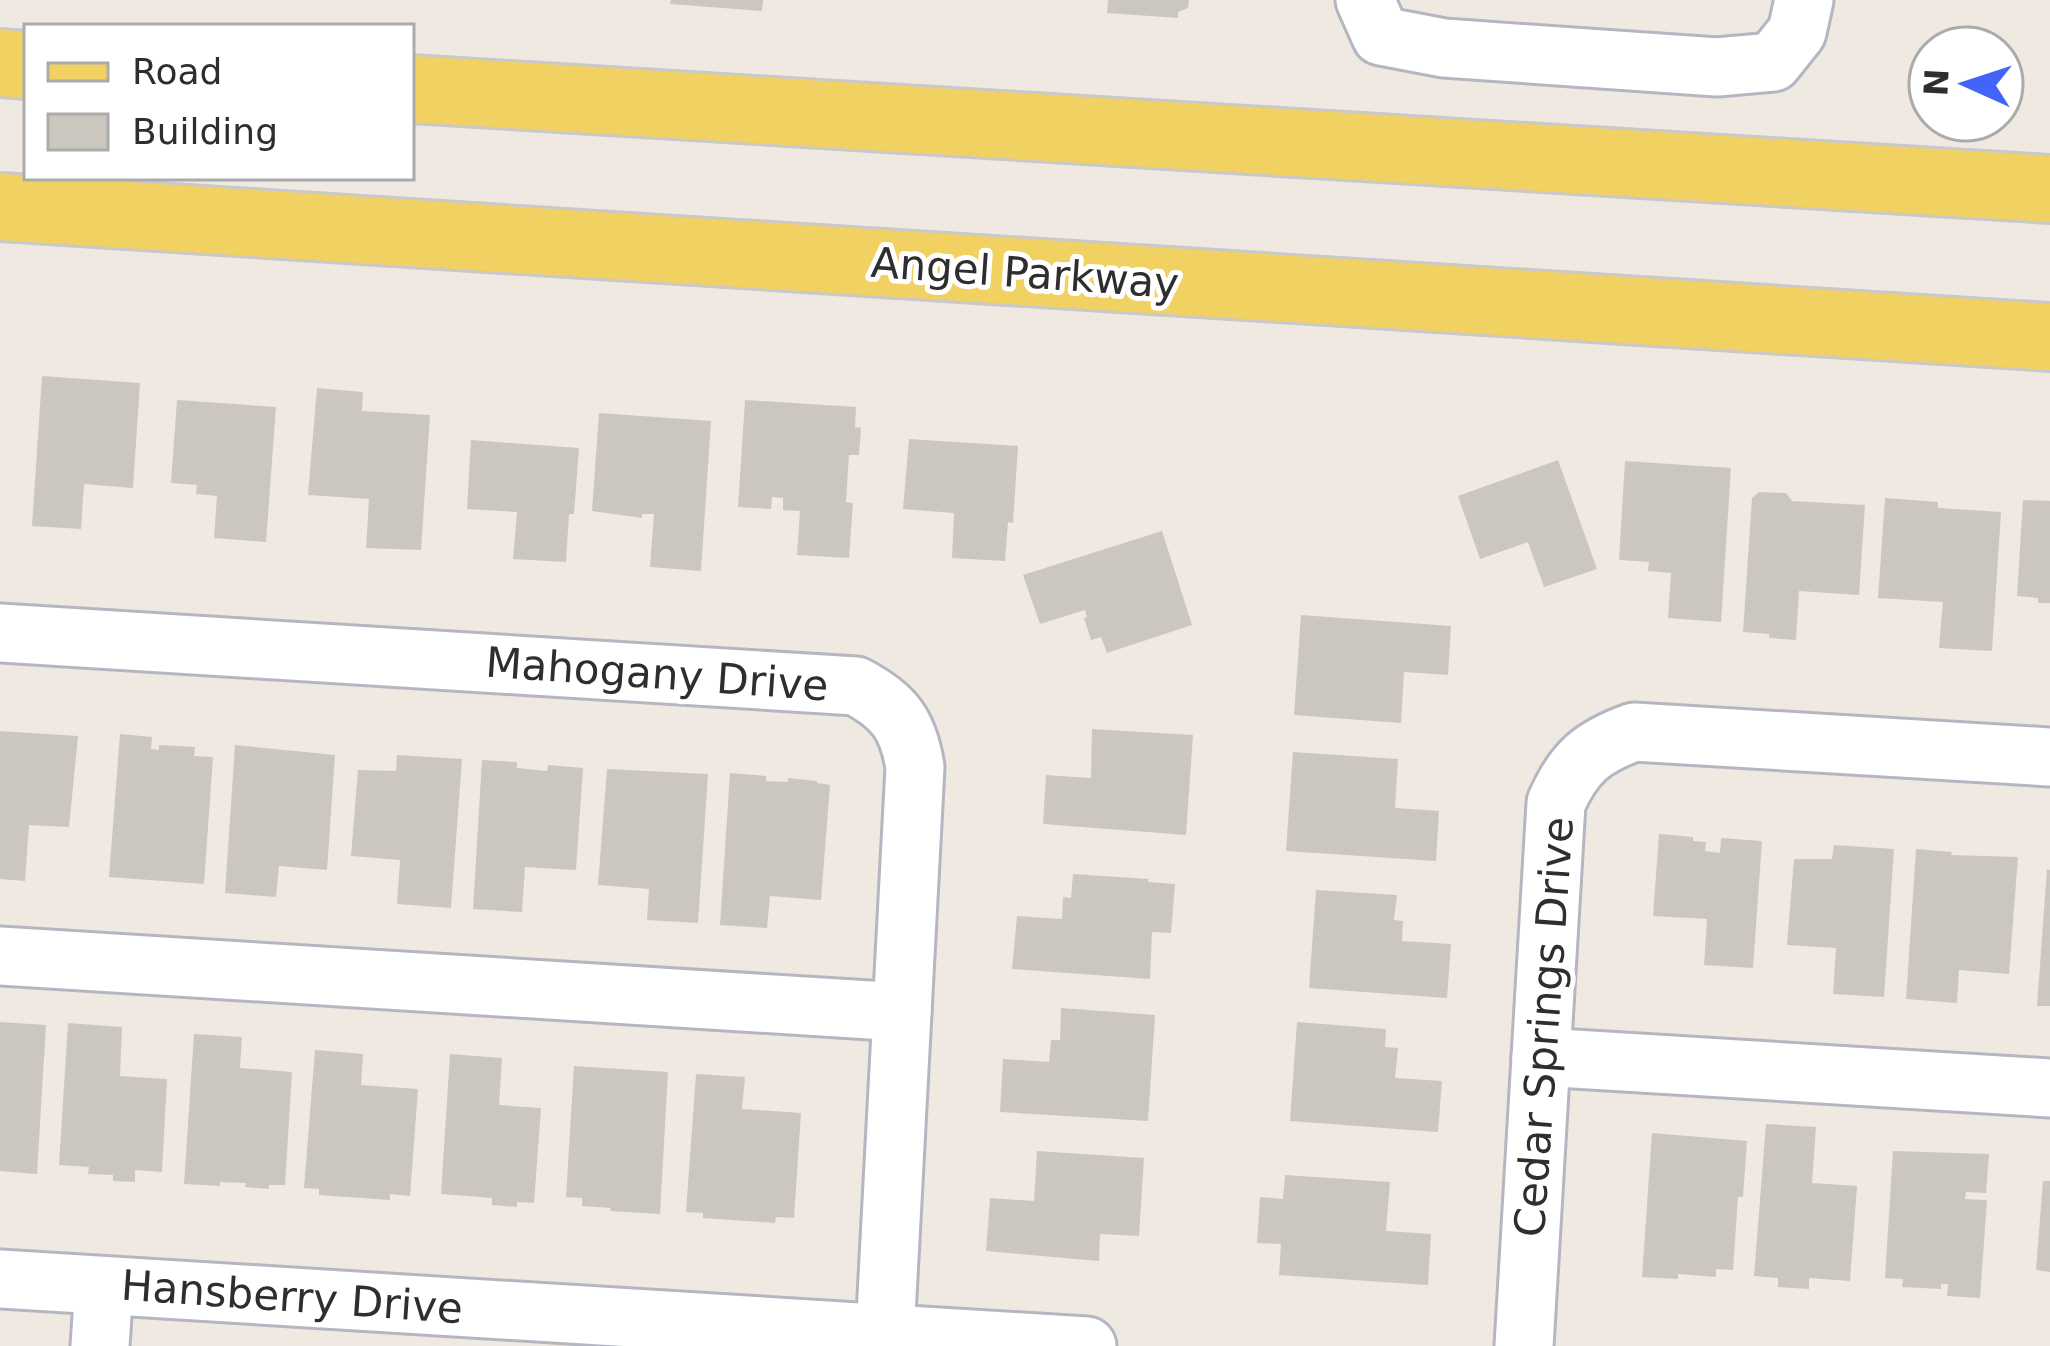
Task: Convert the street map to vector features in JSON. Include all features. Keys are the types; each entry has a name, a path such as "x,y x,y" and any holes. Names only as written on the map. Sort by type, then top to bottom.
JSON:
{"main road":[{"path":"414,89 2050,189"},
{"name":"Angel Parkway","path":"0,207 2050,337"},
{"path":"2050,304 2050,337"}],"street":[{"path":"1365,0 1381,36 1423,44 1717,67 1773,62 1797,32 1804,0"},
{"name":"Mahogany Drive","path":"0,633 856,686 879,698 898,717 911,741 915,767 885,1334"},
{"name":"Cedar Springs Drive","path":"1524,1346 1556,803 1567,778 1585,757 1607,741 1634,732 2050,757"},
{"path":"0,956 902,1012"},
{"path":"1541,1057 2050,1088"},
{"name":"Hansberry Drive","path":"0,1280 1087,1346"},
{"path":"100,1346 104,1286"}],"building":[{"path":"671,0 763,0 762,11 670,4"},
{"path":"1108,0 1189,0 1178,18 1107,13"},
{"path":"42,376 140,383 133,488 84,484 81,529 32,526"},
{"path":"317,388 363,392 362,411 430,415 421,550 366,548 369,499 308,495"},
{"path":"177,400 276,407 266,542 214,538 217,496 196,494 197,485 171,483"},
{"path":"745,400 856,407 855,427 861,428 859,455 849,455 846,502 853,503 849,558 797,555 800,511 783,510 783,498 772,497 771,509 738,507"},
{"path":"599,413 711,421 701,571 650,567 654,514 642,514 642,518 592,511"},
{"path":"909,439 1018,446 1013,523 1008,522 1005,561 952,558 954,513 903,509"},
{"path":"471,440 579,448 566,562 513,559 517,512 467,509"},
{"path":"1558,460 1597,569 1544,587 1528,542 1480,559 1458,496"},
{"path":"1625,461 1731,468 1721,622 1668,618 1671,573 1648,571 1649,562 1619,560"},
{"path":"1759,492 1786,493 1792,501 1865,505 1859,595 1799,591 1796,640 1743,632 1752,498"},
{"path":"1885,498 2001,512 1992,651 1939,648 1943,602 1878,598"},
{"path":"2023,500 2050,501 2050,603 2017,596"},
{"path":"1162,531 1192,625 1107,653 1101,637 1091,640 1085,610 1040,624 1023,575"},
{"path":"1301,615 1451,626 1448,675 1404,672 1401,723 1294,715"},
{"path":"1092,729 1193,735 1186,835 1043,824 1046,775 1091,778"},
{"path":"0,731 78,736 69,827 29,825 25,881 0,879"},
{"path":"120,734 152,737 151,749 159,750 159,745 195,747 194,756 213,757 204,884 109,877"},
{"path":"235,745 335,755 327,870 279,866 276,897 225,893"},
{"path":"1293,752 1398,759 1395,808 1439,811 1436,861 1286,851"},
{"path":"397,755 462,759 451,908 397,904 400,860 351,856 358,770 396,771"},
{"path":"482,760 517,762 517,768 547,771 548,765 583,768 576,870 525,867 522,912 473,909"},
{"path":"607,769 708,774 698,923 647,920 649,889 598,885"},
{"path":"730,773 766,776 766,781 788,782 788,778 830,785 821,900 770,896 767,928 720,925"},
{"path":"1659,834 1693,837 1693,841 1706,842 1705,851 1720,853 1721,838 1762,841 1753,968 1704,965 1707,919 1653,916"},
{"path":"1834,845 1894,849 1884,997 1833,994 1836,948 1787,945 1794,859 1832,859"},
{"path":"1916,849 2018,857 2009,974 1959,970 1957,1003 1906,999"},
{"path":"2047,869 2050,1006 2037,1006"},
{"path":"1073,874 1175,884 1171,933 1152,932 1150,979 1012,969 1017,916 1062,919 1063,897 1071,898"},
{"path":"1316,890 1397,895 1394,920 1403,921 1402,941 1451,944 1447,998 1309,988"},
{"path":"1061,1008 1155,1015 1148,1121 1000,1112 1003,1059 1049,1062 1051,1040 1060,1040"},
{"path":"0,1022 46,1025 37,1174 0,1171"},
{"path":"1297,1022 1386,1029 1385,1047 1398,1048 1395,1078 1442,1081 1438,1132 1290,1121"},
{"path":"68,1023 122,1027 120,1076 167,1079 162,1172 135,1170 135,1182 113,1181 113,1175 88,1174 89,1167 59,1165"},
{"path":"194,1034 242,1037 240,1068 292,1072 285,1185 269,1185 269,1189 245,1187 246,1183 184,1184"},
{"path":"315,1050 363,1054 361,1085 418,1089 410,1196 390,1194 390,1200 319,1195 319,1189 304,1188"},
{"path":"450,1054 502,1058 499,1105 541,1108 534,1203 492,1205 492,1198 441,1194"},
{"path":"574,1066 668,1072 660,1214 582,1206 582,1198 566,1197"},
{"path":"696,1074 745,1077 742,1109 801,1113 794,1218 776,1217 775,1223 703,1218 703,1213 686,1212"},
{"path":"1766,1124 1816,1127 1812,1183 1857,1186 1850,1281 1809,1278 1809,1289 1778,1287 1778,1278 1754,1276"},
{"path":"1652,1133 1747,1141 1733,1270 1716,1269 1716,1277 1642,1277"},
{"path":"1037,1151 1144,1158 1139,1236 1100,1234 1099,1261 986,1251 990,1198 1034,1201"},
{"path":"1893,1151 1989,1154 1986,1193 1966,1192 1965,1199 1987,1200 1980,1298 1947,1296 1948,1284 1941,1284 1941,1289 1902,1287 1903,1279 1885,1278"},
{"path":"1285,1175 1390,1182 1386,1231 1431,1234 1428,1285 1279,1275 1281,1244 1257,1243 1260,1197 1283,1199"},
{"path":"2043,1181 2050,1181 2050,1272 2036,1270"}]}
